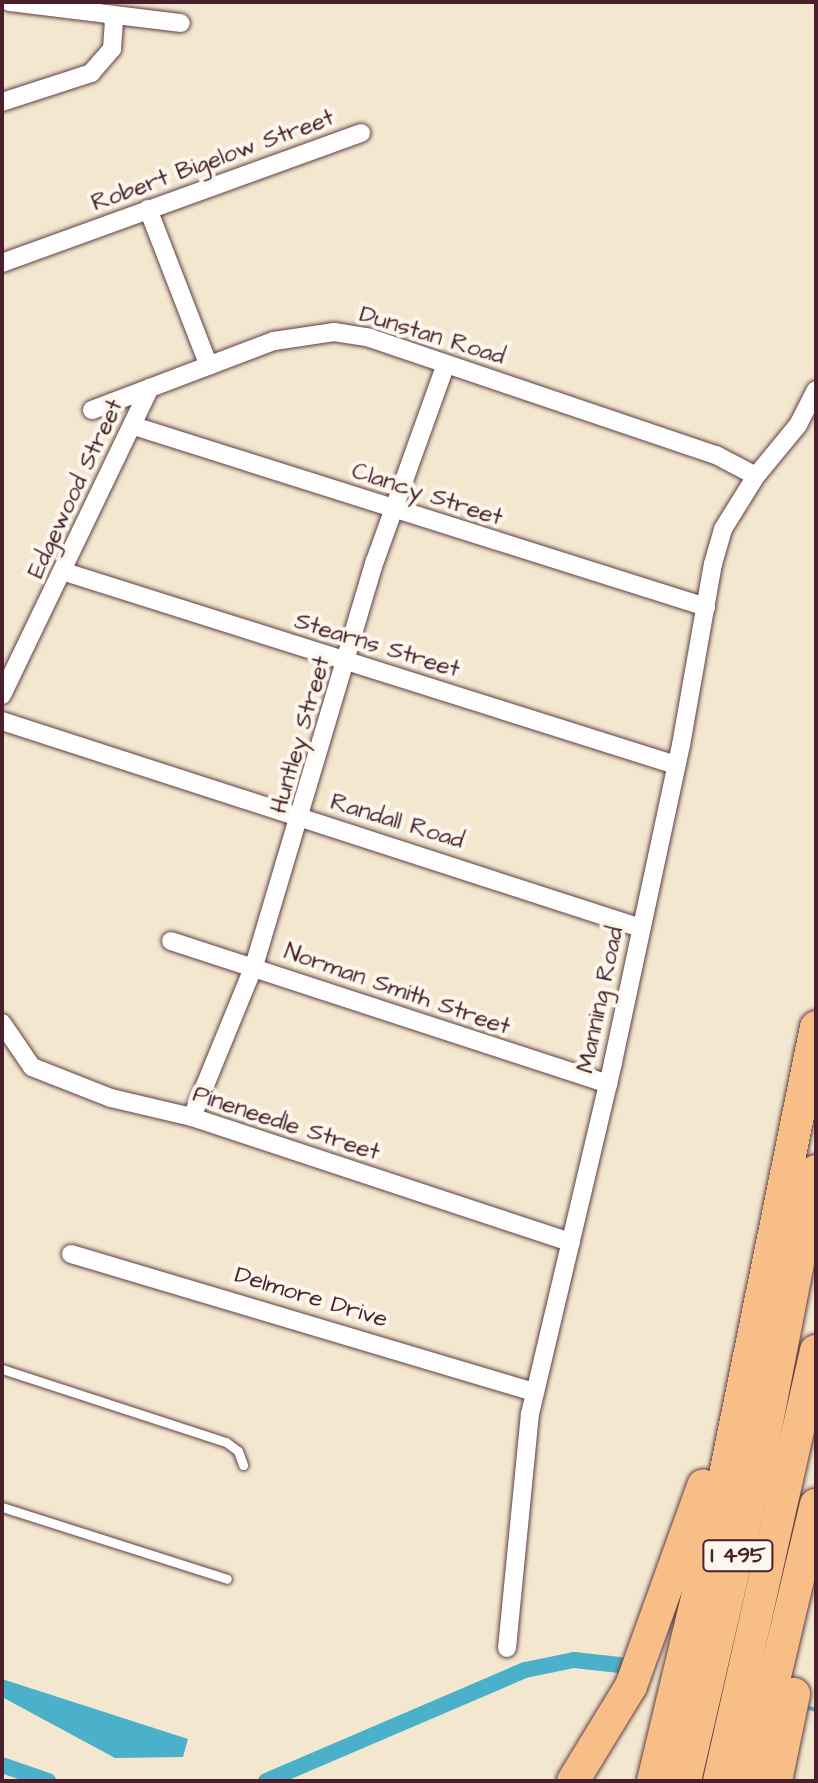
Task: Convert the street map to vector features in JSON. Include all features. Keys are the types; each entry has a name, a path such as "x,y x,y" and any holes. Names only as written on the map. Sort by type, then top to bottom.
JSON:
{"highway":[{"path":"653,1781 693,1622 816,1027"},
{"name":"I 495","path":"685,1781 763,1443 816,1171"},
{"path":"573,1781 609,1728 647,1651 689,1535 734,1371 756,1324"},
{"name":"I 495","path":"719,1781 816,1351"},
{"path":"750,1781 816,1505"},
{"path":"776,1781 816,1574"}],"street":[{"path":"2,102 91,73 112,49 114,20 102,10 9,2"},
{"path":"109,15 181,23"},
{"name":"Robert Bigelow Street","path":"2,263 361,133"},
{"path":"148,209 209,366"},
{"name":"Dunstan Road","path":"92,410 274,341 319,332 370,338 716,455 756,476"},
{"name":"Huntley Street","path":"192,1117 254,966 302,818 393,508 446,364"},
{"name":"Edgewood Street","path":"2,695 65,572 150,388"},
{"name":"Manning Road","path":"507,1648 524,1457 535,1392 608,1084 723,529 756,476 798,425 816,390"},
{"name":"Clancy Street","path":"134,426 706,607"},
{"name":"Stearns Street","path":"65,572 676,765"},
{"name":"Randall Road","path":"2,721 641,928"},
{"name":"Norman Smith Street","path":"171,941 254,966 423,1027 608,1084"},
{"name":"Pineneedle Street","path":"3,1025 32,1067 111,1098 192,1117 571,1242"},
{"name":"Delmore Drive","path":"71,1254 535,1392"}],"lane":[{"path":"2,1369 226,1442 238,1451 243,1465"},
{"path":"2,1507 227,1579"}],"water":[{"path":"2,1679 188,1739 183,1757 115,1758 2,1697"}],"waterway":[{"path":"266,1781 525,1670 574,1660 620,1665"},
{"path":"809,1708 816,1710"},
{"path":"2,1765 48,1781"}]}
